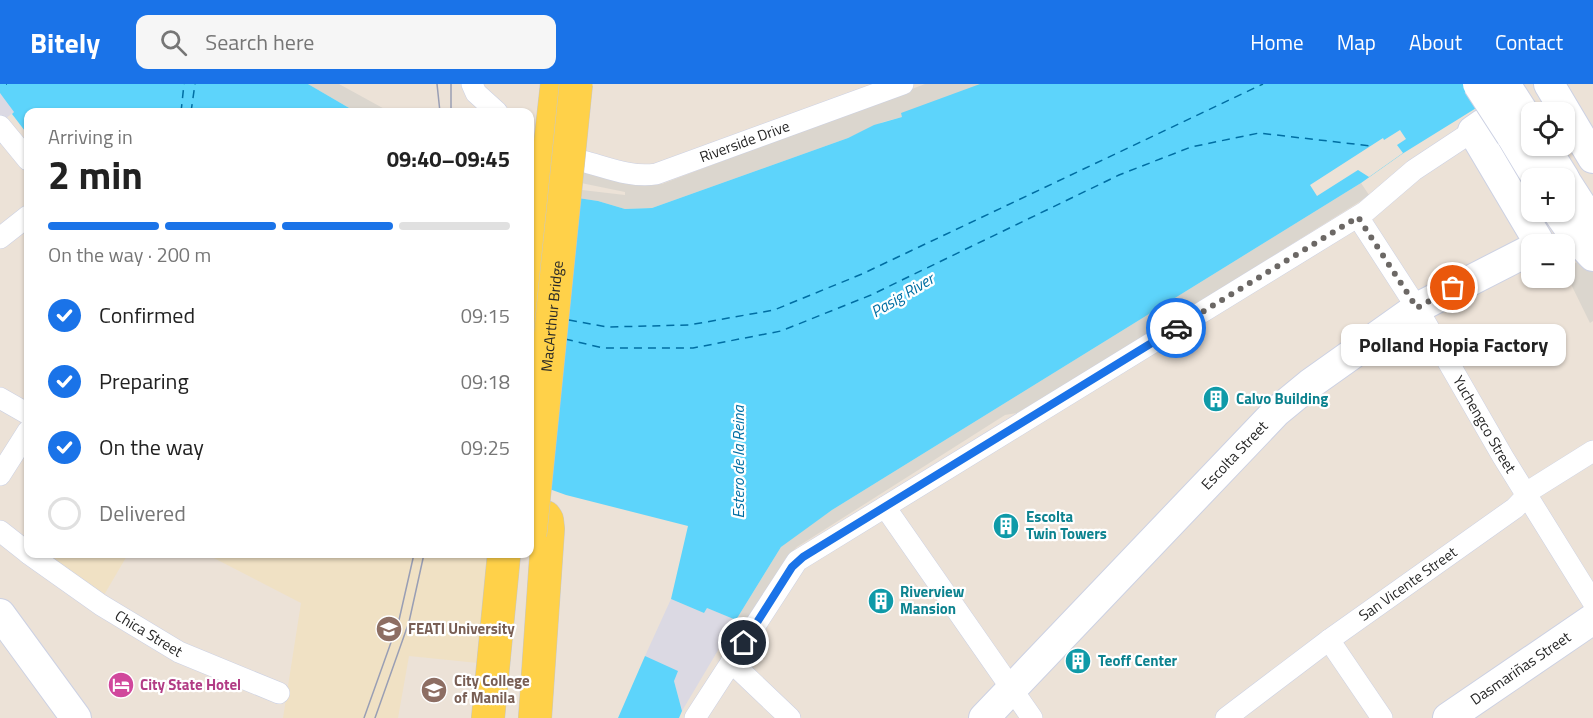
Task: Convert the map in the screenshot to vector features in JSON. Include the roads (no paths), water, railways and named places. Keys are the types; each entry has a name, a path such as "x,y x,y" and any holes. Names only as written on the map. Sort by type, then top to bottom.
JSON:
{"main road":[{"name":"MacArthur Bridge","path":"534,288 557,84"},
{"name":"MacArthur Bridge","path":"534,527 576,84"},
{"path":"534,537 547,520 535,718"},
{"path":"476,718 492,558"},
{"path":"488,718 504,558"},
{"name":"MacArthur Bridge","path":"517,718 531,558"}],"street":[{"path":"472,84 476,93 492,108"},
{"name":"Riverside Drive","path":"582,161 632,175 657,174 903,84"},
{"path":"1478,84 1521,124"},
{"path":"1532,102 1534,86"},
{"path":"1534,86 1593,159"},
{"path":"0,126 24,155"},
{"path":"695,718 797,561 1358,217 1414,170 1478,127 1535,234"},
{"name":"Yuchengco Street","path":"1358,217 1417,308 1593,602"},
{"path":"0,238 24,219"},
{"path":"1555,234 1573,222"},
{"path":"1575,222 1593,256"},
{"name":"Escolta Street","path":"984,718 1275,412 1310,384 1417,308 1521,255"},
{"path":"0,398 24,412"},
{"path":"0,475 24,437"},
{"name":"San Vicente Street","path":"1226,718 1329,640 1515,508 1534,488 1593,452"},
{"path":"885,507 1032,718"},
{"name":"Chica Street","path":"0,531 24,549"},
{"name":"Chica Street","path":"36,558 101,604 179,652 279,693"},
{"path":"0,614 76,718"},
{"name":"Dasmariñas Street","path":"1448,718 1593,619"},
{"path":"1329,640 1382,718"},
{"path":"731,663 790,718"}],"water":[{"path":"0,84 308,84 349,108 24,108 24,130 0,93"},
{"path":"980,84 1515,84 1402,154 1361,183 832,510 781,547 736,620 707,608 704,613 671,599 688,526 566,495 534,483 534,458 578,198 625,209 652,208 848,138 874,125 902,117 901,113"},
{"path":"645,656 678,671 674,681 682,711 679,718 618,718"}],"tram line":[{"path":"437,84 440,108"},
{"path":"451,84 451,108"},
{"path":"364,718 399,620 413,558"},
{"path":"375,718 409,622 423,558"}],"place":[{"name":"Polland Hopia Factory","path":"1453,288"},
{"name":"Calvo Building","path":"1216,399"},
{"name":"Escolta Twin Towers","path":"1006,526"},
{"name":"Riverview Mansion","path":"881,601"},
{"name":"FEATI University","path":"389,629"},
{"name":"Teoff Center","path":"1078,661"},
{"name":"City State Hotel","path":"121,685"},
{"name":"City College of Manila","path":"434,690"}],"water label":[{"name":"Pasig River","path":"902,295"},
{"name":"Estero de la Reina","path":"738,462"}]}
